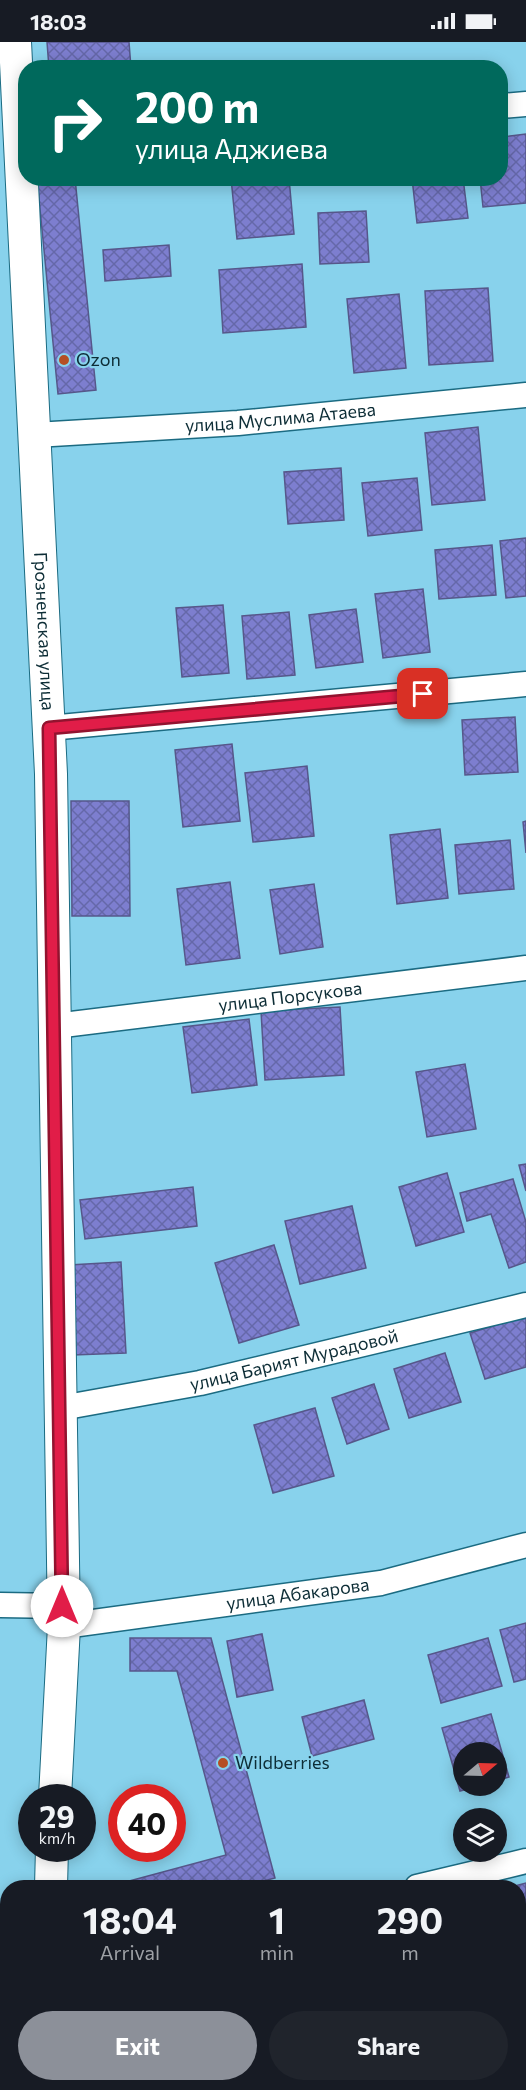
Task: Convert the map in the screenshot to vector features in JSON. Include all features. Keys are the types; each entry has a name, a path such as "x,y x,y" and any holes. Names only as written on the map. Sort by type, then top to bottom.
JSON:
{"street":[{"name":"Грозненская улица","path":"15,42 18,79"},
{"path":"508,105 526,104"},
{"name":"Грозненская улица","path":"25,186 49,728 55,1026 63,1616 56,1784"},
{"name":"улица Муслима Атаева","path":"35,435 238,423 526,395"},
{"path":"49,728 526,684"},
{"name":"улица Порсукова","path":"55,1026 526,968"},
{"name":"улица Барият Мурадовой","path":"61,1408 200,1383 526,1305"},
{"name":"улица Абакарова","path":"0,1605 63,1616 381,1583 526,1545"},
{"path":"446,1880 526,1861"},
{"path":"51,1880 52,1862"}],"building":[{"path":"47,42 129,42 130,60 48,60"},
{"path":"526,134 526,203 483,207 481,186 508,186 508,136"},
{"path":"38,186 76,186 96,390 58,394"},
{"path":"232,186 290,186 294,234 237,239"},
{"path":"413,186 464,186 468,218 417,223"},
{"path":"366,211 369,262 320,264 318,213"},
{"path":"169,245 171,276 105,281 103,250"},
{"path":"302,264 306,327 223,333 219,270"},
{"path":"488,288 493,361 429,365 425,291"},
{"path":"399,294 406,368 354,373 347,299"},
{"path":"478,427 485,500 432,505 425,433"},
{"path":"341,468 344,520 288,524 284,472"},
{"path":"417,478 422,530 368,536 362,483"},
{"path":"526,538 526,596 506,598 500,541"},
{"path":"492,545 496,595 439,599 435,550"},
{"path":"423,589 430,652 383,658 375,594"},
{"path":"223,605 229,673 182,677 176,608"},
{"path":"356,609 363,662 316,668 309,615"},
{"path":"289,612 295,675 247,679 242,616"},
{"path":"515,717 518,772 465,775 462,720"},
{"path":"232,744 240,821 183,827 175,750"},
{"path":"307,766 314,836 253,842 245,773"},
{"path":"71,801 129,801 130,916 72,916"},
{"path":"526,821 526,853 523,822"},
{"path":"440,829 448,898 397,904 390,835"},
{"path":"510,840 514,889 459,894 455,845"},
{"path":"230,882 240,958 186,965 177,889"},
{"path":"314,884 323,947 280,954 270,890"},
{"path":"340,1007 344,1075 265,1080 261,1011"},
{"path":"249,1019 257,1085 192,1093 183,1027"},
{"path":"465,1064 476,1129 427,1137 416,1072"},
{"path":"526,1164 526,1191 519,1165"},
{"path":"447,1173 464,1232 416,1246 399,1187"},
{"path":"513,1179 526,1222 526,1262 509,1268 491,1214 467,1221 460,1193"},
{"path":"193,1187 197,1226 85,1239 80,1200"},
{"path":"352,1206 366,1268 300,1284 285,1221"},
{"path":"274,1245 299,1325 239,1343 215,1263"},
{"path":"121,1262 126,1353 73,1355 69,1265"},
{"path":"526,1316 526,1367 485,1379 470,1333"},
{"path":"445,1353 461,1402 409,1418 394,1369"},
{"path":"374,1384 389,1429 347,1444 332,1398"},
{"path":"315,1408 334,1476 273,1493 254,1425"},
{"path":"526,1623 526,1679 514,1682 500,1630"},
{"path":"262,1634 273,1690 237,1697 227,1641"},
{"name":"Wildberries","path":"130,1638 211,1638 275,1878 267,1880 133,1880 226,1855 177,1671 130,1671"},
{"path":"488,1638 502,1686 441,1703 428,1655"},
{"path":"364,1700 374,1739 312,1756 302,1717"},
{"path":"491,1714 499,1742 453,1742 453,1766 442,1728"}],"place":[{"name":"Ozon","path":"64,360"},
{"name":"Wildberries","path":"223,1763"}],"route":[{"path":"62,1606 49,728 423,694"}]}
